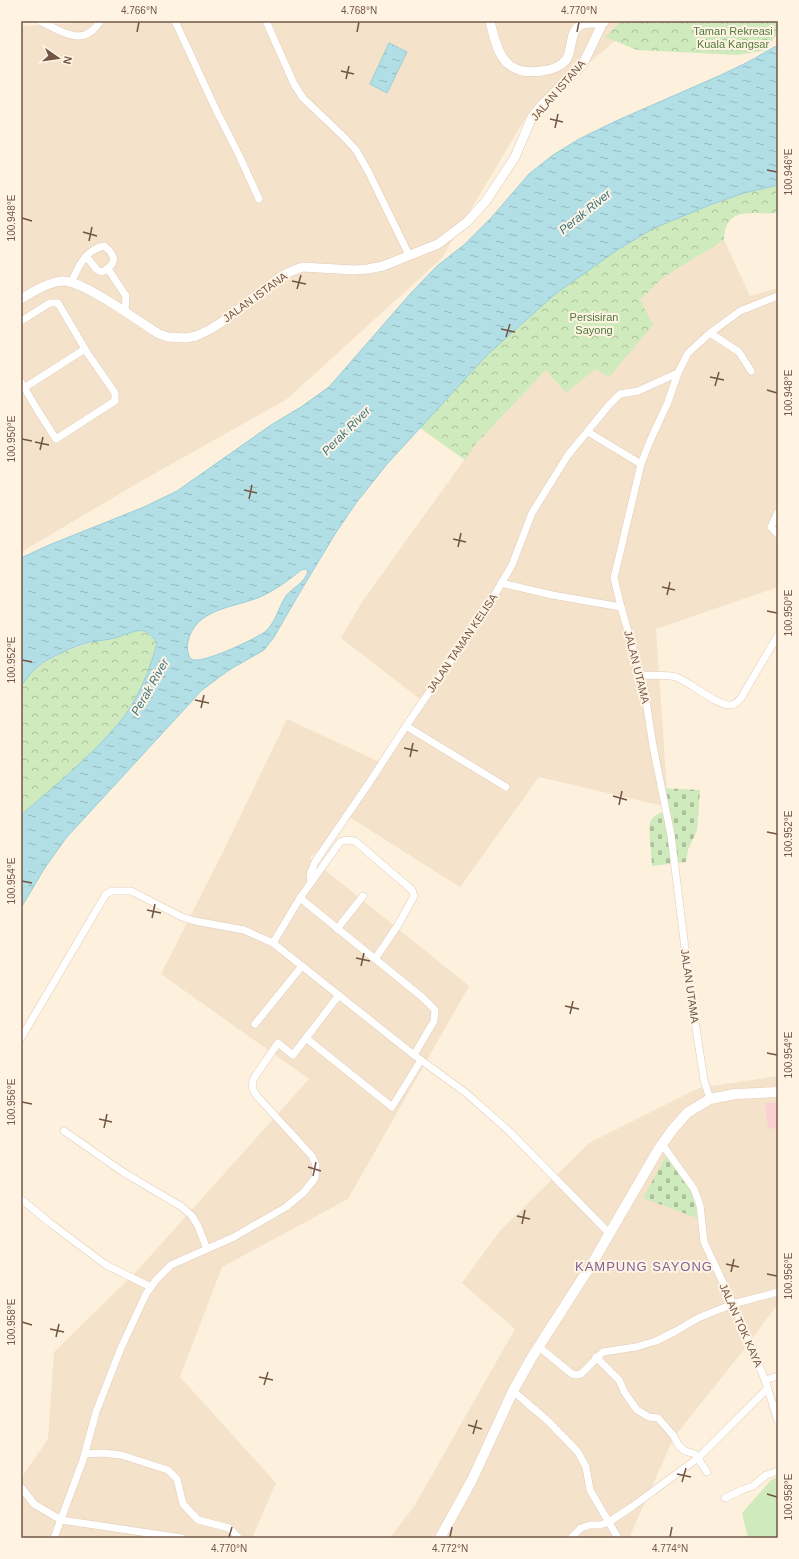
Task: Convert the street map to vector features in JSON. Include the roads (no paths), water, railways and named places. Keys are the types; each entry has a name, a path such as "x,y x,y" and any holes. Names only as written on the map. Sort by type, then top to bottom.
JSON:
{"main road":[{"path":"440,1538 472,1480 514,1391 538,1346 610,1234 672,1129 687,1113 710,1099 735,1094 778,1092"}],"street":[{"path":"40,21 74,37 89,32 97,26 100,21"},
{"path":"175,21 259,199"},
{"path":"266,21 294,84 303,98 344,137 359,155 409,255"},
{"path":"490,21 498,51 504,60 514,69 535,72 553,69 565,61 570,53 575,31 579,25 584,23 604,22"},
{"name":"JALAN ISTANA","path":"21,299 53,283 64,281 86,288 159,334 168,337 186,338 203,333 222,322 280,277 292,271 303,268 353,270 368,269 384,266 438,244 467,222 486,201 515,157 532,117 583,64 604,22"},
{"path":"71,283 81,261 86,256 98,247 104,246 108,250 114,258 114,263 102,272 97,270 86,256"},
{"path":"108,268 126,296 125,312"},
{"name":"JALAN UTAMA","path":"710,1099 704,1080 690,989 671,835 653,746 641,675 620,607 614,578 641,464 668,402 678,373 688,353 710,332 740,310 778,296"},
{"path":"21,321 50,303 58,303 85,349 115,393 115,401 56,439 23,385 85,349"},
{"path":"710,332 739,352 751,371"},
{"name":"JALAN TAMAN KELISA","path":"311,882 310,875 315,862 487,608 512,564 532,513 568,455 609,405 620,394 638,391 678,373"},
{"path":"588,432 641,464"},
{"path":"778,512 771,527 778,535"},
{"path":"501,583 552,595 620,607"},
{"path":"641,675 675,677 698,688 723,705 730,706 735,704 741,698 778,635"},
{"path":"406,726 506,787"},
{"path":"273,943 300,898 340,842 346,840 355,841 412,890 414,896 375,959"},
{"path":"21,1038 106,894 112,891 131,891 182,917 195,921 244,930 273,943 414,1055 466,1094 510,1132 610,1234"},
{"path":"337,929 363,896"},
{"path":"300,898 422,997 435,1010 434,1021 414,1055"},
{"path":"255,1024 302,966"},
{"path":"54,1538 85,1454 96,1412 121,1348 151,1287 162,1272 171,1265 234,1237 286,1207 304,1192 315,1178 316,1165 312,1156 256,1095 251,1084 278,1043 293,1055 339,995"},
{"path":"306,1038 392,1107 421,1060"},
{"path":"64,1131 123,1172 182,1207 192,1216 198,1226 207,1249"},
{"name":"JALAN TOK KAYA","path":"662,1144 694,1189 700,1205 704,1242 733,1304 765,1380 778,1421"},
{"path":"21,1199 106,1265 151,1287"},
{"path":"538,1346 572,1374 581,1374 602,1352 636,1347 656,1341 698,1318 733,1304 778,1292"},
{"path":"596,1357 619,1380 625,1393 637,1410 649,1417 658,1418 673,1435 679,1446 685,1451 695,1454 707,1472"},
{"path":"765,1380 778,1376"},
{"path":"571,1538 581,1528 609,1522 698,1458 767,1389"},
{"path":"514,1391 548,1421 578,1452 586,1467 590,1490 618,1538"},
{"path":"85,1454 103,1453 121,1455 168,1470 177,1479 183,1504 198,1520 231,1529 239,1538"},
{"path":"726,1498 754,1486 766,1475 778,1471"},
{"path":"21,1487 34,1504 61,1520 182,1538"}],"water":[{"path":"389,43 407,52 387,93 370,84"},
{"name":"Perak River","path":"778,45 778,185 744,193 654,228 617,250 554,295 487,355 387,464 356,503 335,534 274,637 264,650 229,670 202,690 66,838 44,869 21,908 21,815 84,759 108,736 126,715 142,685 151,664 157,643 147,633 138,631 114,638 83,644 62,652 37,667 21,686 21,558 49,545 144,507 177,491 271,425 301,407 329,387 411,293 437,266 465,244 491,218 529,174 553,155 579,139 616,121 748,62","holes":["305,569 308,571 302,582 283,600 273,623 266,631 243,644 220,654 201,660 194,660 190,658 187,649 189,638 195,626 202,619 220,610 260,597 281,585 301,570"]}],"district":[{"name":"KAMPUNG SAYONG","path":"644,1266"}],"park label":[{"name":"Taman Rekreasi Kuala Kangsar","path":"733,37"},
{"name":"Persisiran Sayong","path":"594,323"}]}
